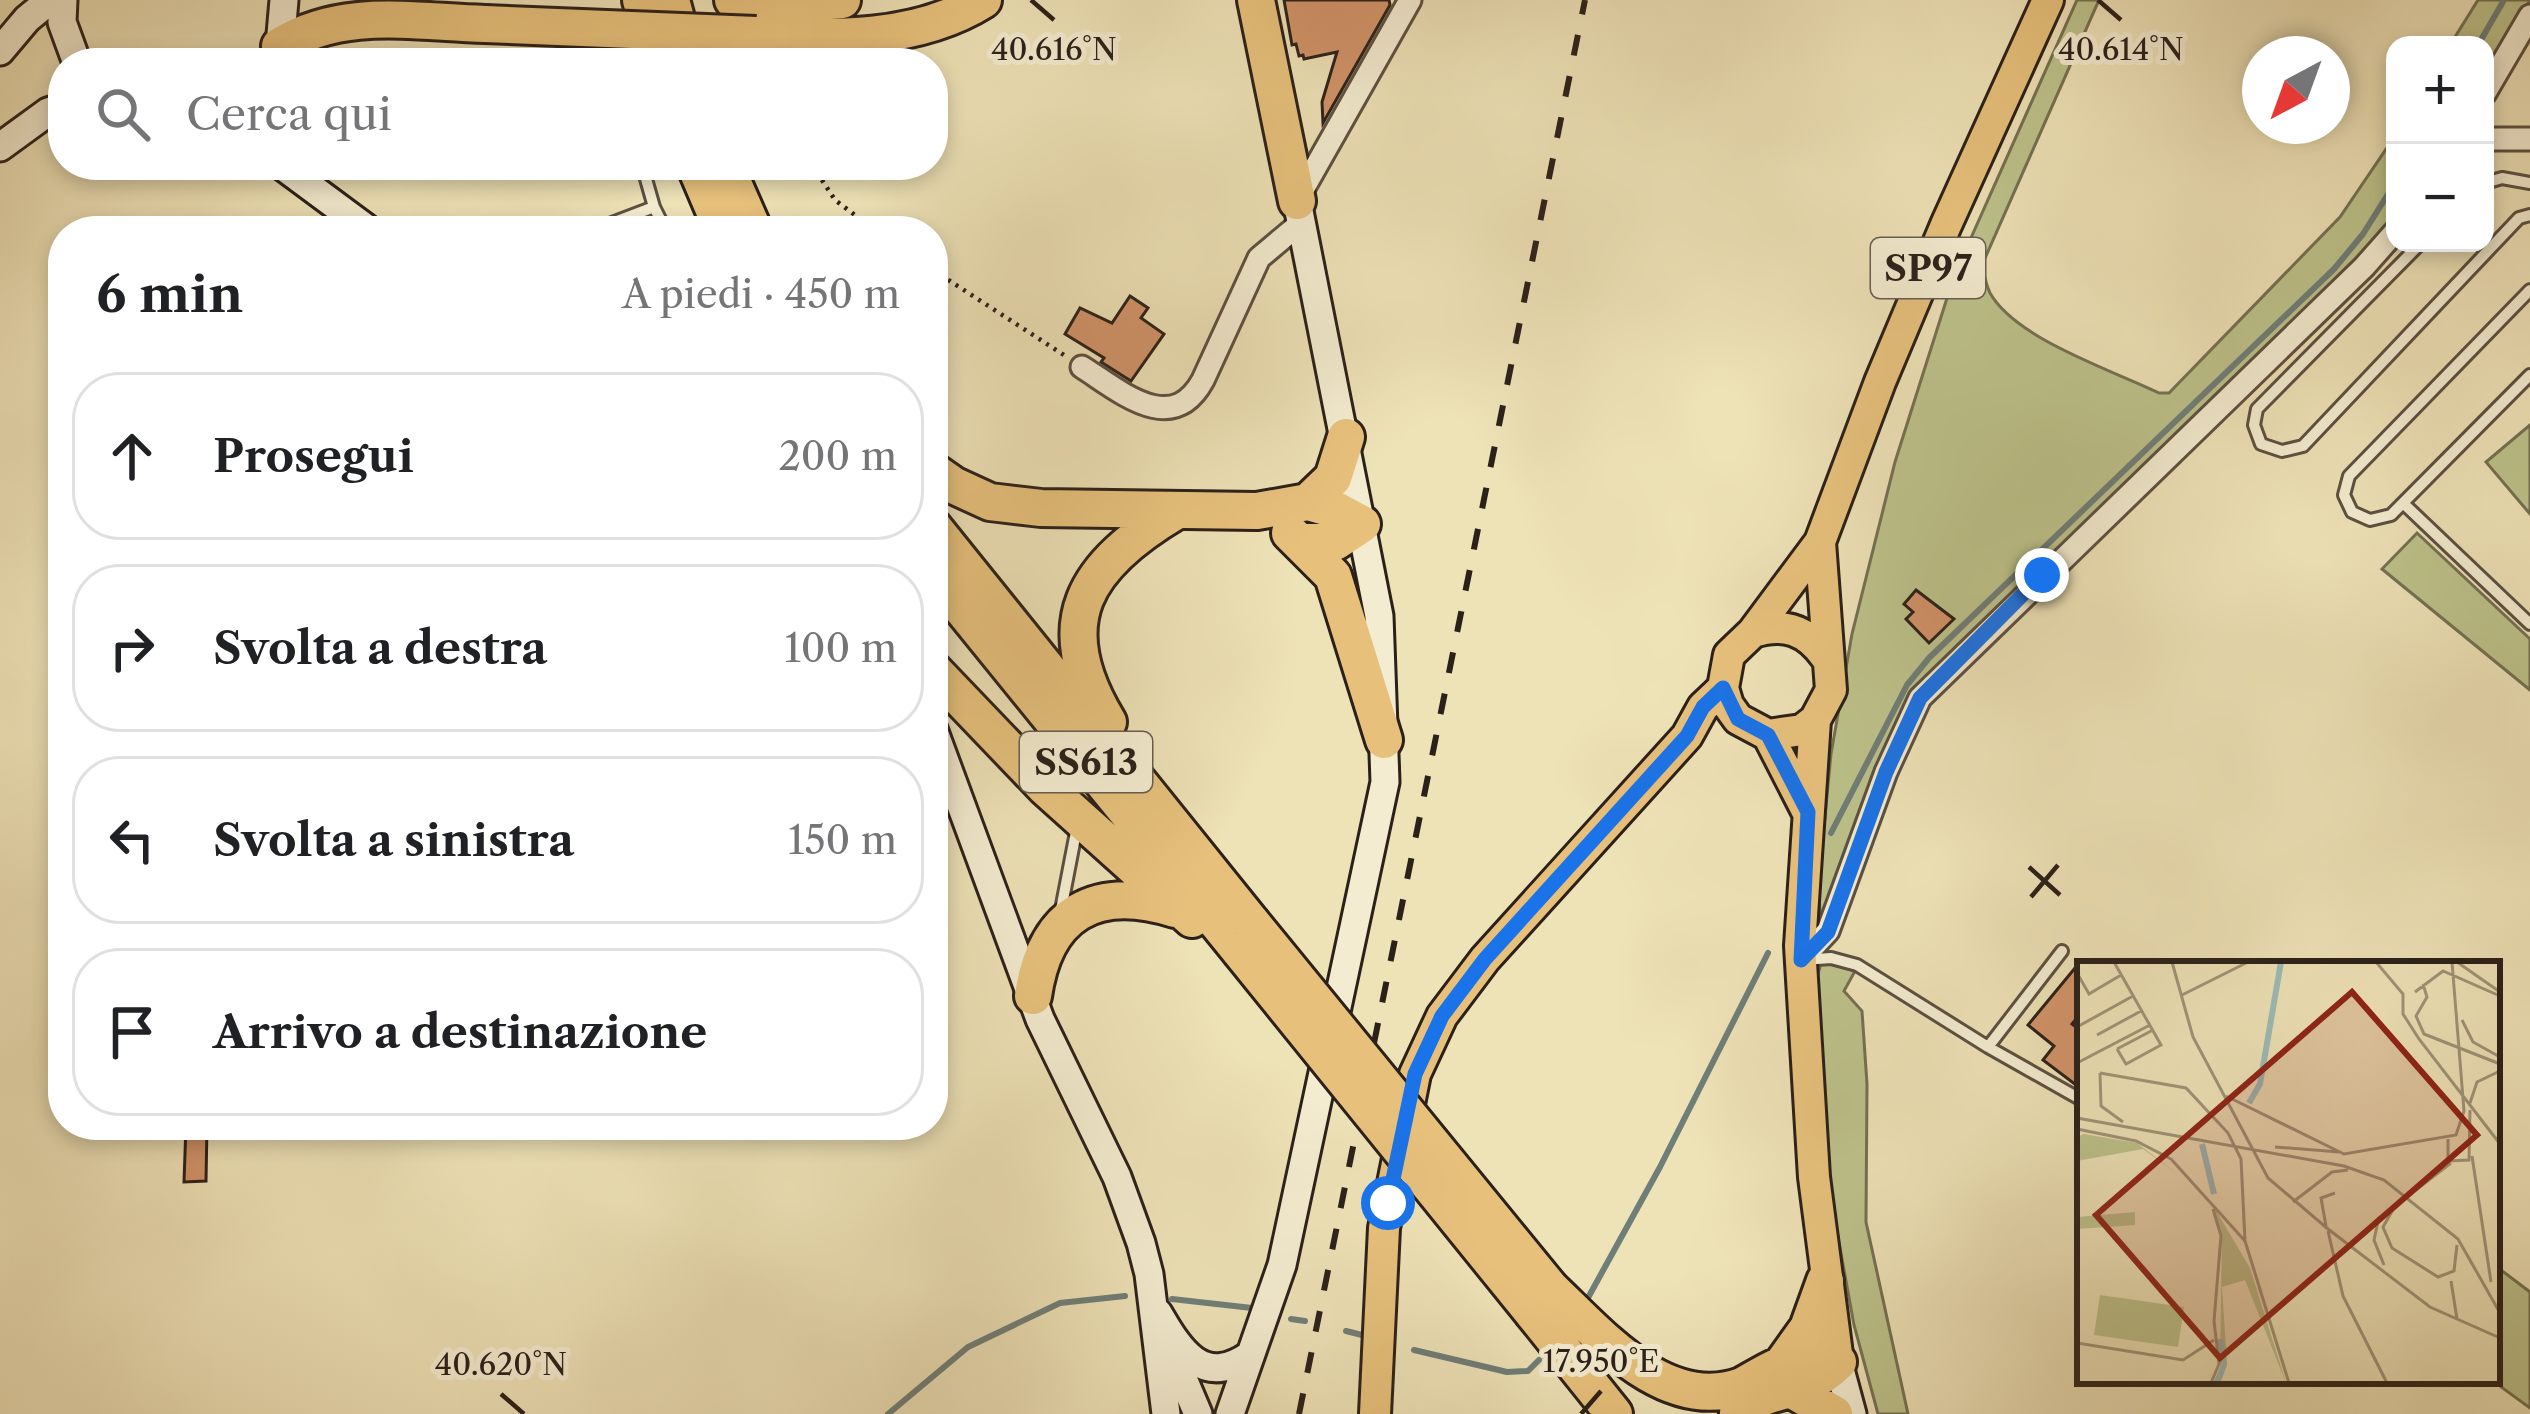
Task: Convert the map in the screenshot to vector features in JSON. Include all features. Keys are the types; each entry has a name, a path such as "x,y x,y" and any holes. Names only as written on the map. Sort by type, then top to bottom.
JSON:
{"highway":[{"path":"641,0 654,48"},
{"path":"671,0 684,48"},
{"path":"733,0 760,18 858,38 967,10 983,0"},
{"path":"284,48 320,25 347,19 485,24 760,18 842,0"},
{"path":"1256,0 1300,211"},
{"path":"701,180 717,216"},
{"path":"732,180 747,216"},
{"path":"1308,502 1333,478 1346,437"},
{"path":"948,482 990,502 1041,508 1257,511 1308,502 1362,524 1335,542 1303,542"},
{"path":"1162,813 1092,697 1079,651 1080,610 1100,568 1132,537 1176,511"},
{"path":"1257,511 1303,542 1333,576 1384,740"},
{"name":"SS613","path":"948,546 1162,813 1245,937"},
{"name":"SS613","path":"948,591 1245,937"},
{"path":"948,685 1079,818 1181,911"},
{"path":"1033,996 1041,954 1058,926 1105,902 1144,899 1245,937 1542,1300 1652,1414"},
{"path":"1788,1377 1825,1281"},
{"path":"1542,1300 1651,1383 1676,1396 1703,1398 1788,1377"},
{"path":"1542,1300 1614,1414"},
{"path":"1736,1414 1749,1402 1771,1394 1810,1356 1838,1362"},
{"path":"1788,1377 1834,1414"}],"main road":[{"path":"0,51 50,0"},
{"path":"63,0 62,22 72,48"},
{"path":"276,48 284,0"},
{"name":"SP97","path":"1753,632 1820,542 1946,225 2048,0"},
{"path":"0,147 48,112"},
{"path":"301,180 350,216"},
{"path":"1230,1414 1282,1264 1385,782 1379,616 1300,211"},
{"name":"SP97","path":"1820,542 1826,656"},
{"path":"1375,1414 1384,1228 1415,1074 1442,1016 1485,959 1687,736 1703,707 1723,688 1729,656 1753,632 1769,626 1802,632 1826,656 1831,690 1816,720 1801,960 1825,1281 1852,1414"},
{"path":"1723,688 1738,719 1768,735 1808,812"},
{"path":"1768,735 1802,730 1816,720"},
{"path":"948,769 1055,1051 1117,1177 1141,1243 1154,1306 1166,1414"},
{"path":"1154,1306 1173,1340 1192,1360 1220,1368 1250,1355"},
{"path":"1154,1306 1198,1414"},
{"path":"1379,1310 1385,1414"}],"street":[{"path":"1082,367 1130,398 1170,410 1194,397 1259,258 1300,211 1409,0"},
{"path":"2494,78 2530,16"},
{"path":"2494,139 2530,139"},
{"path":"1801,960 1828,932 1886,772 1920,698 2386,242"}],"lane":[{"path":"628,0 639,48"},
{"path":"646,180 659,216"},
{"path":"2494,180 2530,183"},
{"path":"630,216 654,207"},
{"path":"2494,244 2519,218 2530,215"},
{"path":"2412,252 2257,409 2254,425 2261,445 2282,451 2303,446 2487,252"},
{"path":"2530,290 2349,476 2344,495 2352,512 2370,520 2391,515 2530,375"},
{"path":"2403,503 2530,624"},
{"path":"948,600 982,635"},
{"path":"1058,926 1079,818"},
{"path":"1988,1047 2062,951"},
{"path":"1801,960 1831,958 1857,965 2077,1097"}],"path":[{"path":"822,180 835,200 856,216"},
{"path":"948,279 1082,367"}],"green space":[{"path":"2077,0 2099,0 1982,265 1990,293 2003,310 2043,339 2092,363 2159,393 2169,393 2340,217 2386,149 2386,230 2359,262 1947,661 1821,923 1818,888 1831,754 1852,634 1895,462 1954,276"},
{"path":"2478,0 2530,0 2494,63 2494,36 2456,36"},
{"path":"2530,425 2530,514 2486,462"},
{"path":"2417,533 2530,639 2530,690 2382,569"},
{"path":"1821,964 1855,971 1844,991 1862,1011 1867,1084 1866,1222 1908,1414 1878,1414 1854,1325 1832,1204 1814,986"},
{"path":"2500,1269 2530,1292 2530,1408 2497,1384"}],"building":[{"path":"1284,0 1389,0 1323,123 1322,102 1337,52 1299,56 1296,44 1292,45"},
{"path":"1130,296 1148,308 1141,318 1164,334 1131,381 1065,334 1080,308 1112,323"},
{"path":"1916,590 1954,619 1929,643 1906,619 1913,612 1904,604"},
{"path":"2077,966 2077,1018 2072,1024 2077,1028 2077,1086 2043,1060 2054,1046 2028,1025"},
{"path":"185,1140 207,1140 206,1181 184,1182"}],"waterway":[{"path":"2483,36 2504,0"},
{"path":"1831,833 1907,685 1929,658 2334,269 2386,197"},
{"path":"1589,1296 1768,953"},
{"path":"888,1414 968,1347 1060,1303 1125,1296"},
{"path":"1172,1299 1252,1308"},
{"path":"1291,1319 1305,1321"},
{"path":"1346,1331 1362,1335"},
{"path":"1414,1350 1507,1372 1528,1371 1539,1360"}],"railway":[{"path":"1299,1414 1585,0"}],"route":[{"path":"1388,1203 1415,1074 1442,1016 1485,959 1687,736 1703,707 1723,688 1738,719 1768,735 1808,812 1801,960 1828,932 1886,772 1920,698 2042,575"}]}
